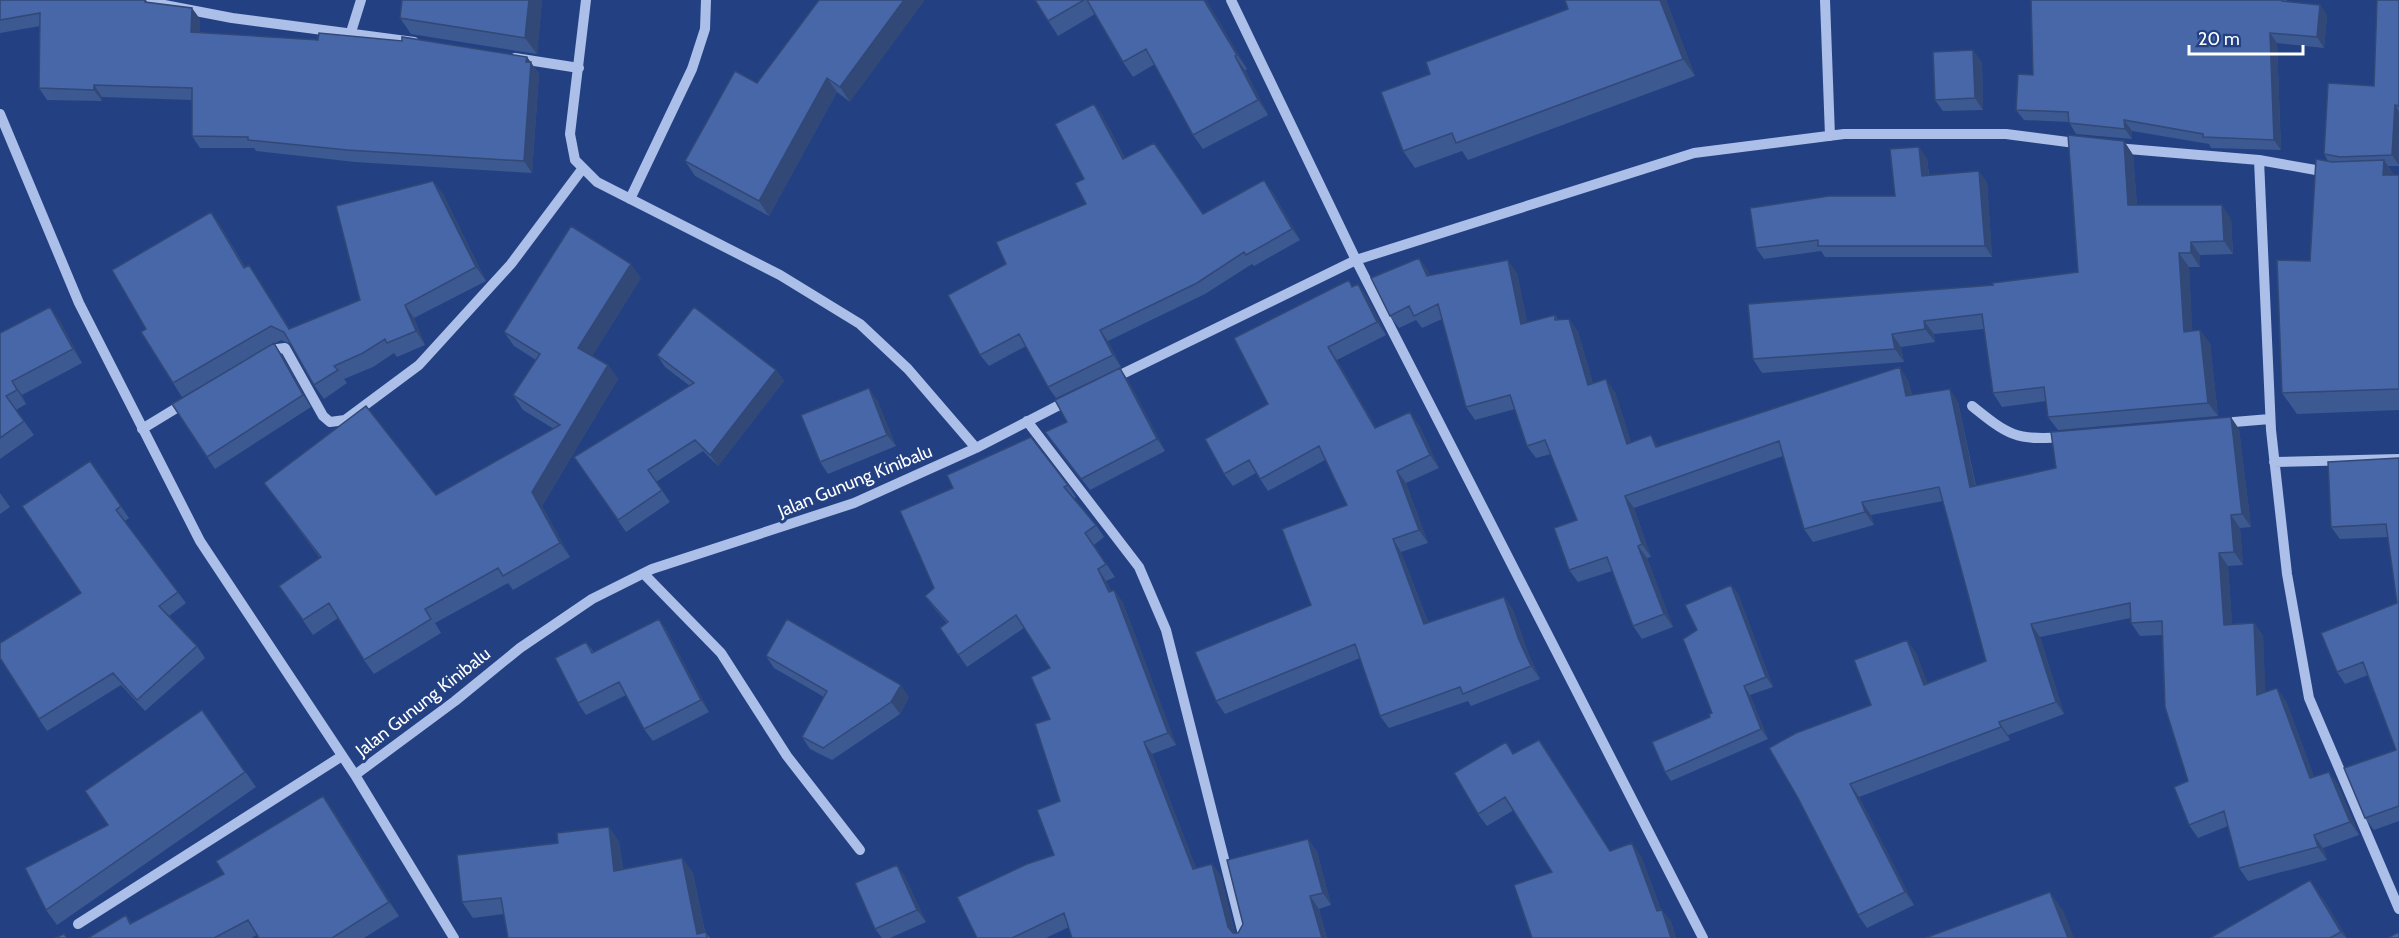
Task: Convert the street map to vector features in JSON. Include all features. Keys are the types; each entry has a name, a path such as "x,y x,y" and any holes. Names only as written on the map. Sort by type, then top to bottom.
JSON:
{"street":[{"path":"351,32 360,0"},
{"path":"586,0 570,134 575,160 597,182 780,275 860,324 908,369 976,448"},
{"path":"630,199 692,69 705,29 706,0"},
{"path":"1231,0 1356,260 1703,938"},
{"path":"1825,0 1830,136"},
{"path":"144,1 232,18 431,44"},
{"path":"499,55 579,68"},
{"path":"0,114 79,303 200,541 355,775 454,938"},
{"path":"1102,384 1356,260 1694,153 1830,136 2006,134 2103,146 2259,160 2338,173"},
{"path":"2259,160 2270,419 2287,574 2309,698 2399,909"},
{"path":"257,360 276,348 285,348 323,416 330,422 345,420 419,365 511,264 583,168"},
{"path":"142,429 200,394"},
{"name":"Jalan Gunung Kinibalu","path":"355,775 552,624 592,599 644,573 854,503 976,448 1080,395"},
{"path":"1972,406 2003,431 2017,437 2043,439 2079,436"},
{"path":"2210,424 2270,419"},
{"path":"1027,421 1139,567 1166,630 1244,938"},
{"path":"2274,462 2399,459"},
{"path":"644,573 721,652 788,756 860,850"},
{"path":"78,924 342,756"}],"building":[{"path":"0,0 145,0 145,2 192,8 191,32 318,40 319,33 402,41 402,37 527,57 526,62 531,62 524,161 347,150 248,140 248,137 192,136 192,88 94,85 94,90 39,88 40,13 0,20"},
{"path":"402,0 529,0 525,38 400,18"},
{"path":"819,0 904,0 840,87 827,78 759,201 685,161 735,71 757,83"},
{"path":"1035,0 1084,0 1048,21"},
{"path":"1087,0 1204,0 1237,55 1235,56 1258,100 1193,135 1146,49 1123,62"},
{"path":"1565,0 1660,0 1683,59 1456,143 1452,133 1403,151 1381,92 1430,74 1426,62 1568,9"},
{"path":"2031,0 2282,0 2320,5 2317,37 2270,33 2274,140 2203,137 2203,134 2124,120 2125,129 2069,123 2068,112 2016,110 2018,74 2033,75"},
{"path":"2377,0 2399,0 2399,106 2395,105 2392,155 2340,157 2324,154 2328,83 2374,86"},
{"path":"1973,50 1975,98 1935,100 1933,52"},
{"path":"1094,104 1123,159 1154,143 1203,214 1264,180 1292,229 1246,255 1244,252 1197,283 1100,330 1113,355 1048,387 1019,334 980,355 948,295 1006,264 996,242 1086,204 1075,183 1084,179 1055,124"},
{"path":"2068,135 2124,141 2128,205 2222,205 2224,241 2191,242 2191,253 2179,253 2184,332 2200,330 2208,403 2048,417 2044,387 1993,393 1982,314 1924,321 1925,329 1892,334 1895,349 1753,359 1748,304 1993,285 1992,283 2078,272"},
{"path":"1919,147 1922,176 1979,171 1985,246 1818,246 1818,240 1756,248 1750,208 1829,196 1895,196 1890,149"},
{"path":"2316,159 2332,162 2384,160 2383,175 2399,175 2399,389 2282,393 2277,260 2310,261"},
{"path":"433,181 476,267 405,305 416,331 387,343 385,339 363,353 334,366 338,370 314,385 284,332 271,326 173,383 141,332 146,329 112,270 211,212 244,268 249,265 289,329 360,300 336,206"},
{"path":"571,226 631,264 578,348 608,365 532,492 560,543 503,576 498,568 425,609 431,619 364,660 329,603 303,620 279,586 321,557 264,483 366,406 436,495 560,425 513,395 540,354 504,332"},
{"path":"1419,258 1427,276 1508,260 1521,324 1555,315 1555,320 1569,319 1588,385 1606,379 1627,444 1651,435 1656,447 1900,367 1906,396 1950,389 1970,487 2056,468 2051,432 2231,417 2242,514 2231,515 2234,552 2219,553 2224,625 2254,623 2257,695 2277,688 2310,778 2329,772 2350,822 2314,835 2318,847 2239,868 2224,811 2189,825 2174,787 2188,781 2165,707 2162,621 2131,623 2130,603 2031,624 2056,702 1999,722 2001,727 1850,784 1905,892 1858,915 1798,798 1769,748 1796,733 1871,705 1854,660 1907,640 1924,685 1986,661 1939,487 1862,502 1865,512 1804,529 1779,441 1625,496 1642,544 1638,546 1664,614 1633,626 1607,557 1569,570 1554,528 1577,520 1545,440 1527,446 1510,395 1466,407 1438,304 1414,316 1409,306 1390,316 1371,278"},
{"path":"1349,280 1352,287 1358,284 1377,322 1328,347 1375,428 1410,412 1430,455 1397,471 1419,530 1393,539 1424,624 1504,597 1531,666 1463,694 1460,687 1380,716 1355,644 1216,701 1195,652 1311,605 1282,529 1347,505 1319,446 1260,479 1249,460 1224,474 1205,439 1268,404 1234,338"},
{"path":"50,307 73,349 12,381 17,390 6,396 24,421 0,438 0,333"},
{"path":"694,307 776,370 710,455 695,440 648,470 662,490 618,520 574,457 694,383 657,355"},
{"path":"274,343 303,395 207,457 172,404"},
{"path":"1120,368 1157,439 1081,479 1045,432 1067,422 1055,400"},
{"path":"869,388 887,435 820,462 801,415"},
{"path":"1031,437 1068,485 1064,487 1096,525 1085,533 1106,564 1098,569 1109,592 1114,590 1168,733 1144,742 1193,869 1212,864 1228,927 1233,933 1238,933 1243,924 1227,860 1308,839 1323,893 1310,896 1322,938 1072,938 1064,913 1012,938 977,938 957,897 1027,864 1054,855 1037,810 1060,801 1035,724 1050,719 1031,677 1050,668 1016,615 958,655 940,628 948,622 925,596 934,588 900,511 953,488 947,475"},
{"path":"2399,458 2399,806 2365,818 2344,768 2396,750 2363,662 2337,672 2321,633 2397,603 2386,524 2331,527 2328,462"},
{"path":"90,461 121,506 116,510 178,592 159,606 197,646 137,700 113,673 39,719 0,658 0,643 81,593 22,506"},
{"path":"1731,585 1766,677 1744,686 1761,729 1665,772 1652,742 1710,717 1709,714 1712,713 1683,639 1697,630 1685,605"},
{"path":"659,619 701,700 644,729 619,682 578,703 555,658 586,642 592,653"},
{"path":"787,619 901,685 891,702 823,748 802,737 827,691 766,656"},
{"path":"202,710 245,772 46,910 25,868 108,825 85,791"},
{"path":"1539,740 1610,851 1632,843 1657,911 1662,910 1671,938 1532,938 1514,885 1552,872 1505,797 1478,814 1454,773 1506,742 1513,754"},
{"path":"323,796 389,902 332,938 259,938 248,920 214,938 88,938 126,915 130,924 224,874 216,861"},
{"path":"609,827 614,871 682,858 697,934 706,932 707,938 508,938 501,898 462,902 457,855 558,843 557,833"},
{"path":"897,865 917,910 875,929 855,883"},
{"path":"2310,880 2341,932 2330,938 2210,938"},
{"path":"2050,892 2068,938 1925,938"},
{"path":"2399,932 2399,938 2388,938"},
{"path":"64,934 67,938 55,938"}]}
